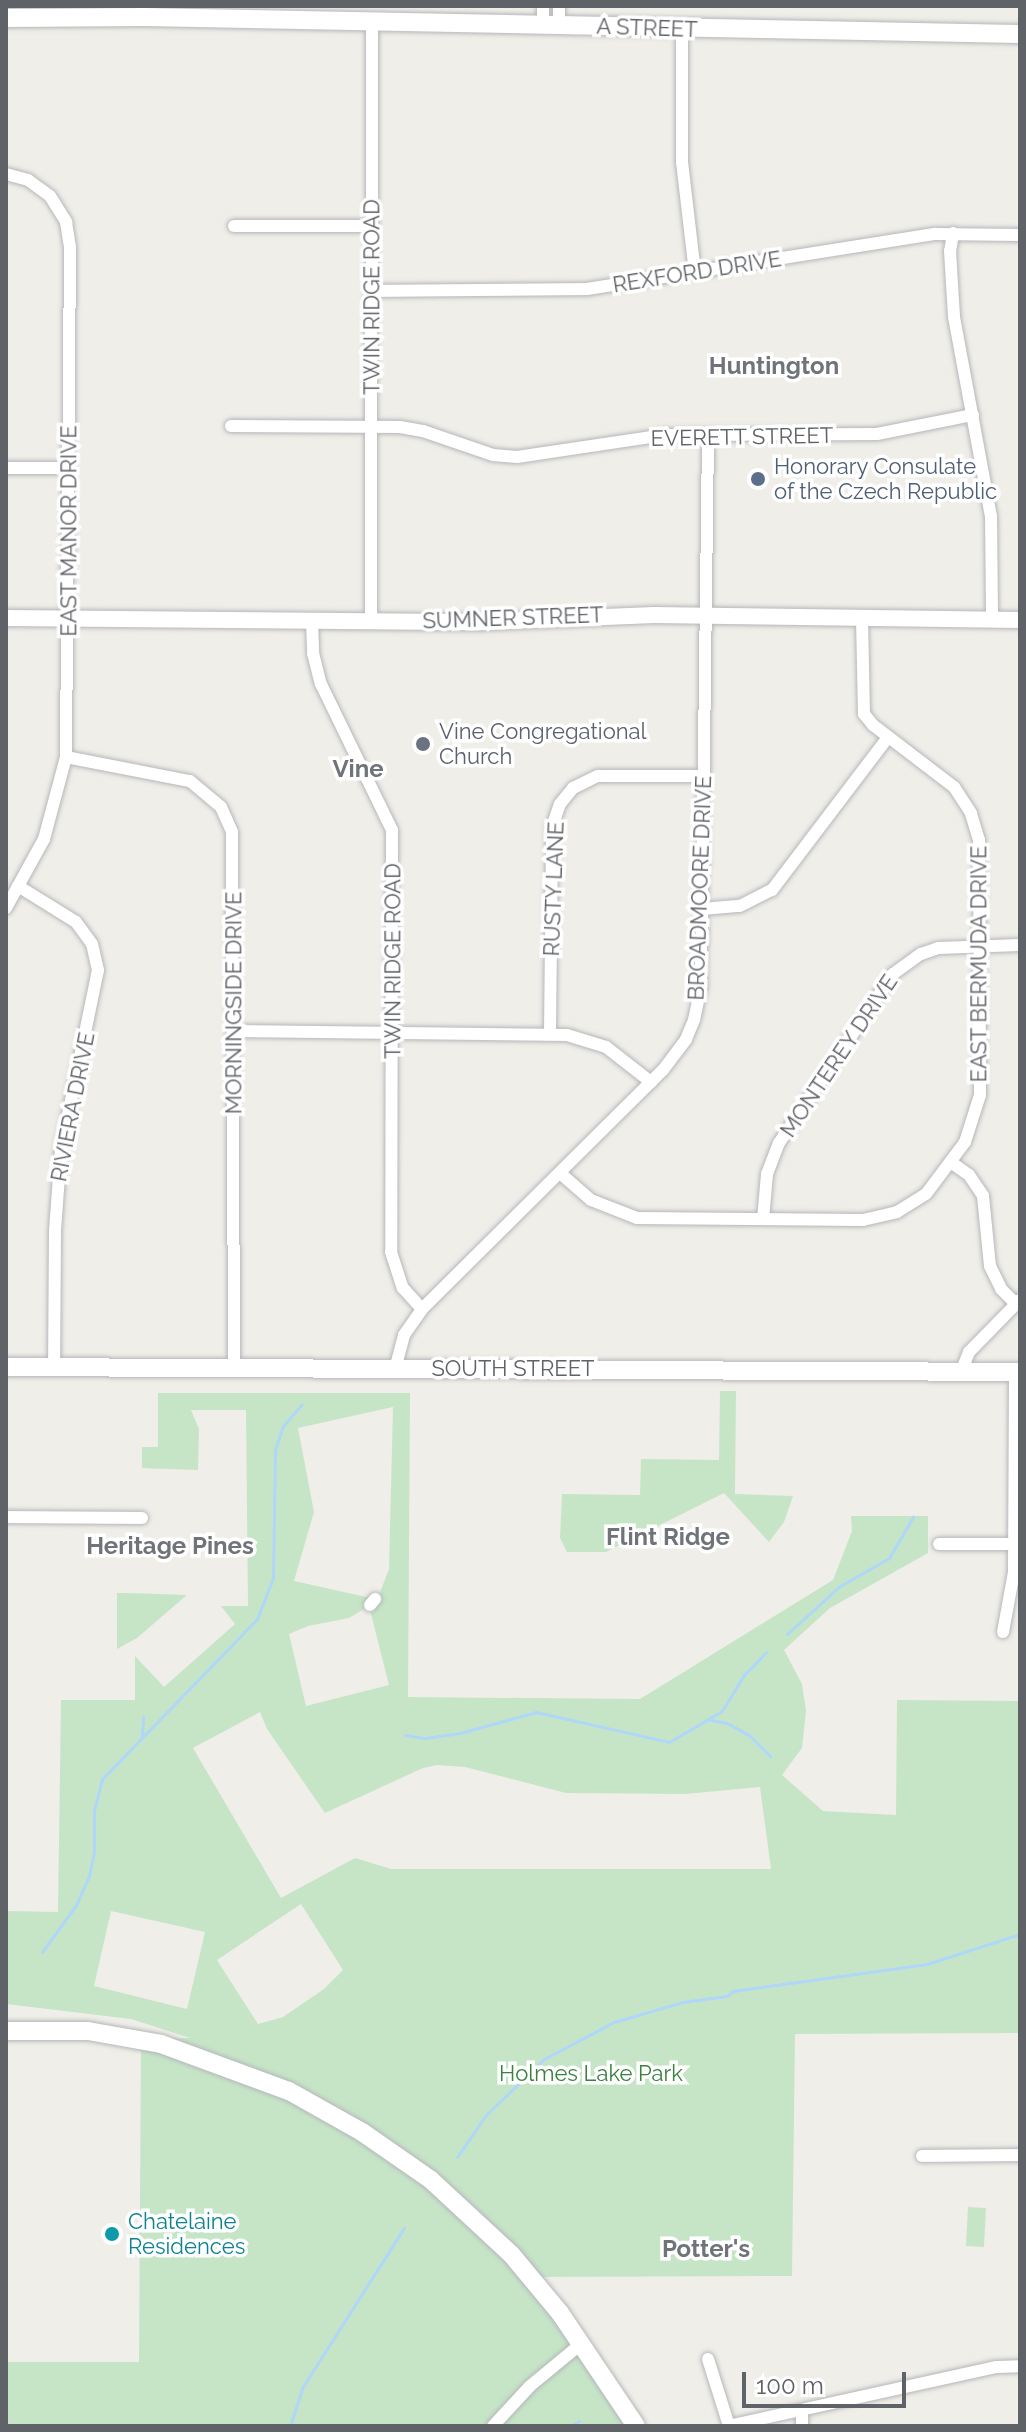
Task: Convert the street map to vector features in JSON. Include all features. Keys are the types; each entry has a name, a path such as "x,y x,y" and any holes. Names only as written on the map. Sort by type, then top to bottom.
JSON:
{"main road":[{"name":"A STREET","path":"6,18 372,22 548,19 682,29 1020,37"},
{"name":"SOUTH STREET","path":"6,1367 1018,1372"},
{"path":"6,2031 88,2031 161,2044 236,2069 323,2109 393,2152 467,2211 526,2271 582,2343 636,2426"}],"street":[{"path":"548,19 559,6"},
{"name":"TWIN RIDGE ROAD","path":"371,621 372,22"},
{"path":"682,29 682,162 695,273"},
{"name":"EAST MANOR DRIVE","path":"6,174 28,180 50,196 66,222 69,236 66,757 53,813 6,908"},
{"path":"234,226 372,226"},
{"path":"953,233 950,251 954,317 991,516 992,620"},
{"name":"REXFORD DRIVE","path":"372,291 550,291 695,273 953,233 1020,235"},
{"name":"EVERETT STREET","path":"231,426 371,426 423,431 473,449 517,457 632,439 708,435 863,435 973,415"},
{"name":"BROADMOORE DRIVE","path":"395,1369 404,1335 422,1309 675,1057 694,1020 701,986 708,435"},
{"path":"6,468 69,468"},
{"name":"SUMNER STREET","path":"6,618 481,622 595,616 707,615 1020,620"},
{"name":"EAST BERMUDA DRIVE","path":"560,1173 591,1200 624,1215 651,1219 863,1220 884,1216 926,1194 952,1163 972,1127 980,1095 979,840 971,813 944,777 868,720 861,705 862,617"},
{"name":"TWIN RIDGE ROAD","path":"312,620 313,653 321,684 392,830 391,1252 403,1288 422,1309"},
{"path":"702,909 740,906 772,890 888,737"},
{"name":"MORNINGSIDE DRIVE","path":"66,757 177,776 199,786 221,807 234,845 234,1368"},
{"name":"RUSTY LANE","path":"550,1033 552,827 560,804 573,788 598,776 704,776"},
{"name":"RIVIERA DRIVE","path":"18,886 76,922 92,944 98,970 61,1149 55,1231 54,1367"},
{"name":"MONTEREY DRIVE","path":"763,1219 767,1174 779,1143 882,986 921,954 954,945 1020,945"},
{"path":"234,1031 550,1033 587,1039 606,1047 651,1082"},
{"path":"952,1163 969,1175 983,1196 990,1266 1001,1289 1018,1302 969,1352 961,1372"},
{"path":"1003,1632 1011,1597 1015,1544 1018,1372"},
{"path":"6,1517 142,1518"},
{"path":"939,1544 1015,1544"},
{"path":"922,2156 1020,2155"},
{"path":"493,2426 530,2386 582,2343"},
{"path":"708,2359 729,2426 997,2367 1020,2366"},
{"path":"802,2410 802,2426"}],"green space":[{"path":"720,1391 736,1391 735,1494 793,1496 784,1522 769,1542 724,1493 606,1552 567,1552 560,1538 562,1494 640,1495 641,1459 719,1460"},
{"name":"Holmes Lake Park","path":"158,1393 410,1393 408,1697 640,1699 833,1580 852,1531 851,1516 928,1516 928,1553 830,1608 784,1650 802,1684 806,1711 802,1748 782,1775 823,1811 896,1815 897,1700 1020,1701 1020,2033 795,2034 792,2276 532,2277 636,2426 6,2426 6,2362 139,2362 141,2039 190,2038 131,2019 6,2004 6,1911 58,1912 61,1700 135,1700 135,1656 164,1687 235,1624 221,1606 248,1606 246,1410 191,1410 199,1429 198,1470 142,1468 142,1447 158,1447","holes":["393,1407 389,1569 375,1599 294,1581 314,1512 298,1428","369,1606 389,1685 306,1706 289,1634 308,1626 349,1618","260,1712 267,1729 325,1813 423,1768 437,1765 465,1767 566,1793 685,1794 760,1787 771,1869 391,1869 355,1858 281,1898 193,1748","301,1904 343,1970 324,1989 283,2017 258,2024 217,1960","111,1911 205,1932 187,2009 94,1986"]},
{"path":"117,1593 187,1595 137,1638 117,1649"},
{"path":"968,2207 986,2208 984,2247 966,2246"}],"waterway":[{"path":"42,1952 76,1905 89,1876 94,1852 94,1811 102,1779 257,1619 273,1578 275,1450 283,1426 301,1405"},
{"path":"787,1634 840,1586 889,1558 913,1517"},
{"path":"405,1735 425,1738 460,1733 536,1712 669,1742 722,1711 744,1675 766,1652"},
{"path":"142,1737 143,1717"},
{"path":"711,1720 727,1723 749,1735 770,1756"},
{"path":"457,2157 486,2115 544,2059 614,2022 683,2002 727,1996 733,1991 927,1964 1020,1934"},
{"path":"6,2137 6,2186"},
{"path":"290,2426 302,2388 404,2228"},
{"path":"571,2426 579,2421"}],"place":[{"name":"Honorary Consulate of the Czech Republic","path":"758,479"},
{"name":"Vine Congregational Church","path":"423,744"},
{"name":"Chatelaine Residences","path":"112,2234"}],"district":[{"name":"Huntington","path":"774,366"},
{"name":"Vine","path":"358,769"},
{"name":"Flint Ridge","path":"668,1537"},
{"name":"Heritage Pines","path":"170,1546"},
{"name":"Potter's","path":"706,2249"}]}
